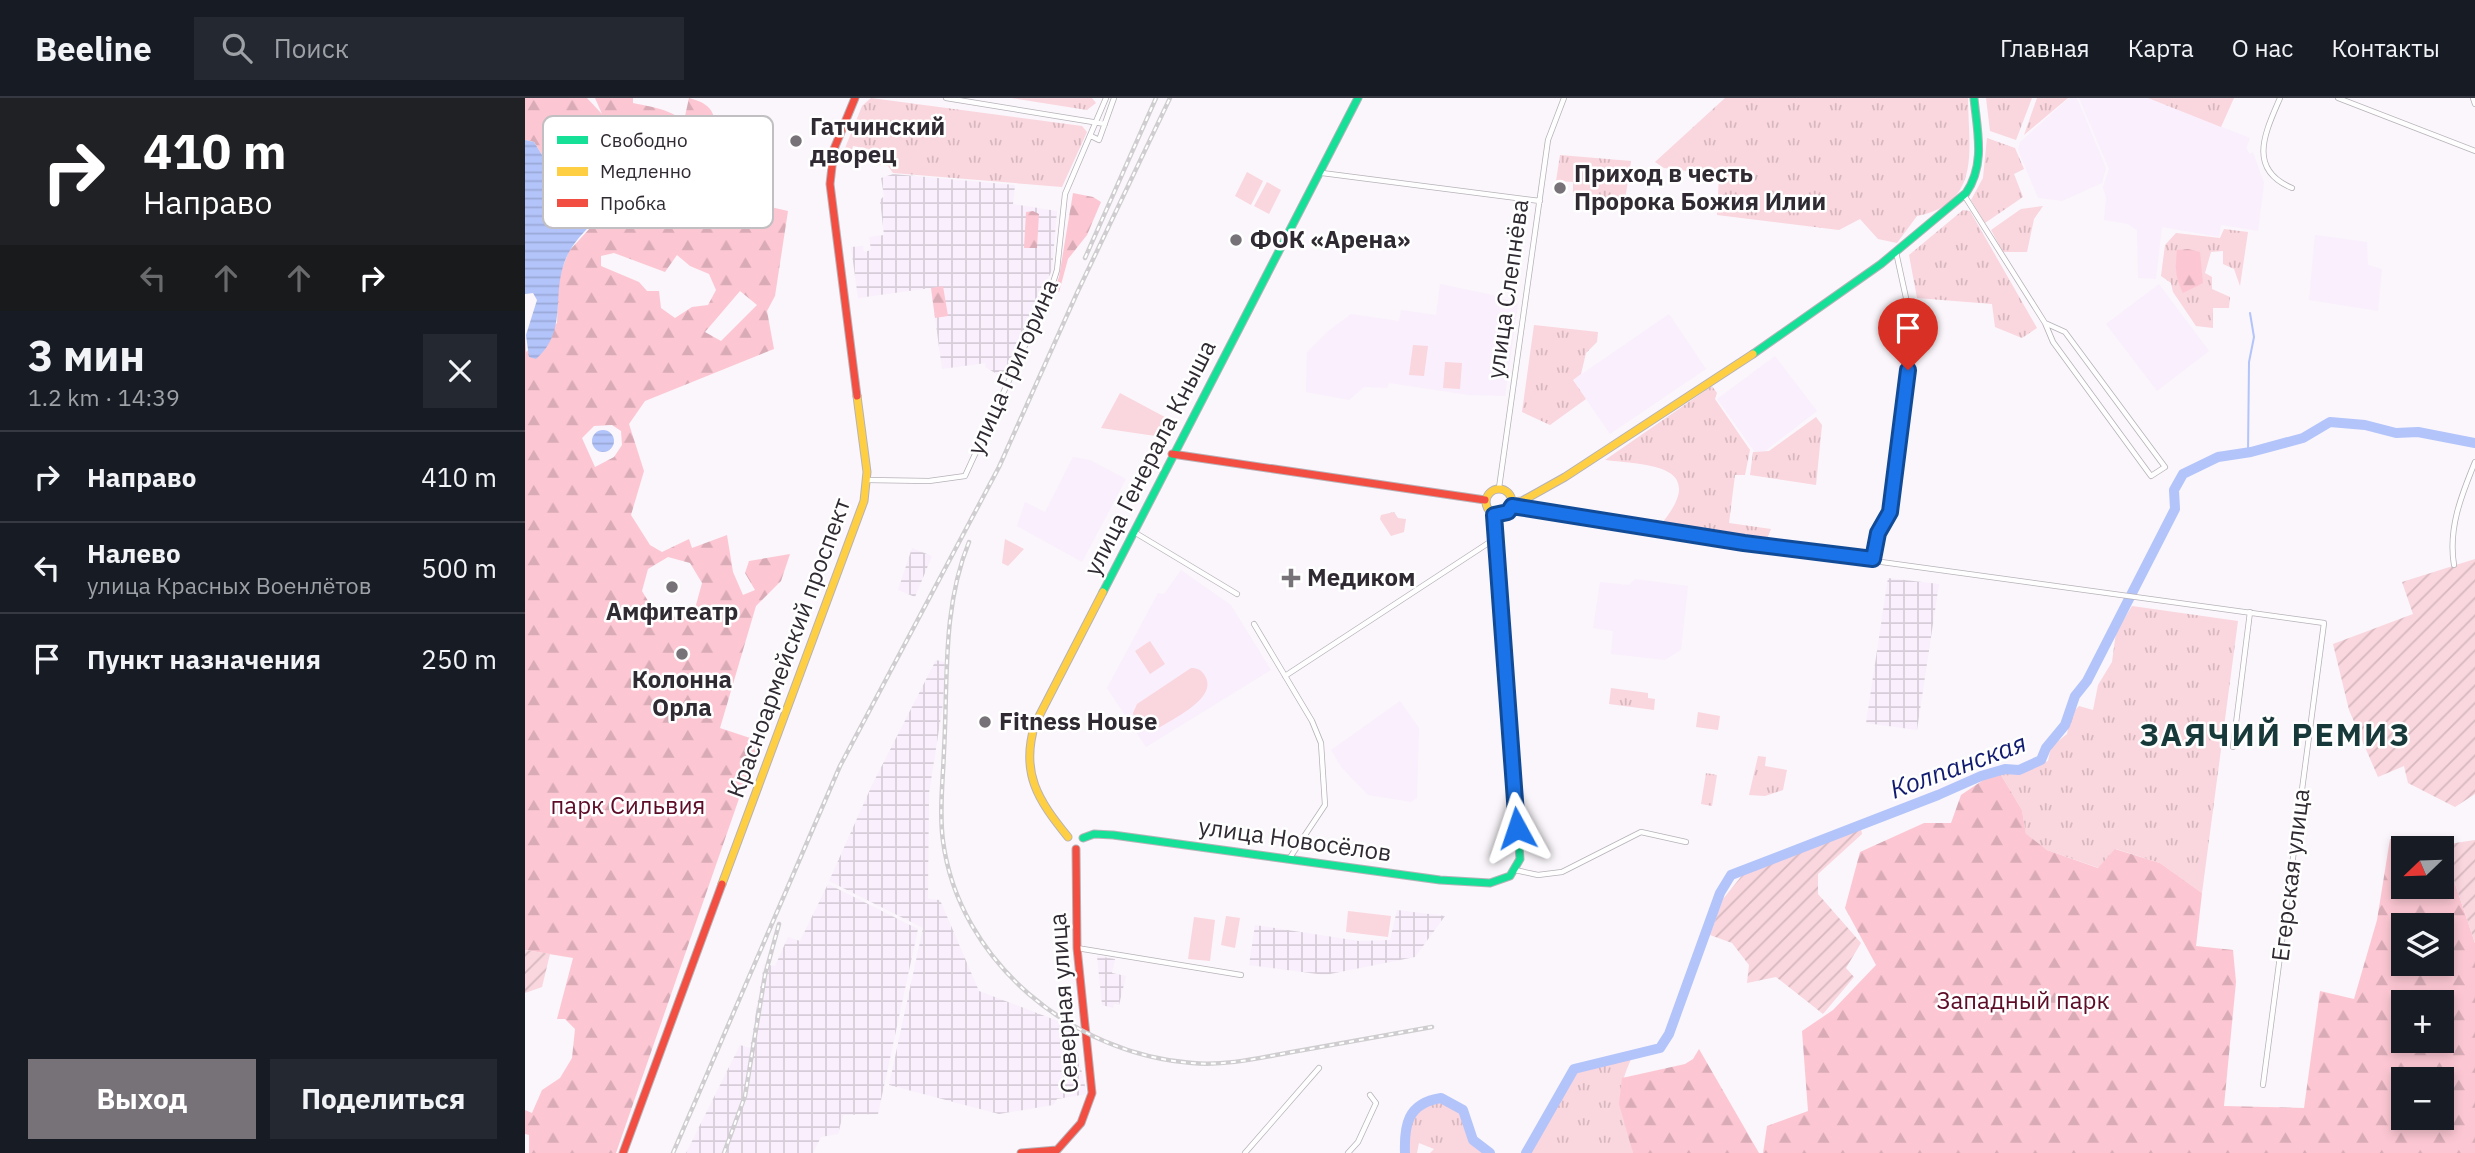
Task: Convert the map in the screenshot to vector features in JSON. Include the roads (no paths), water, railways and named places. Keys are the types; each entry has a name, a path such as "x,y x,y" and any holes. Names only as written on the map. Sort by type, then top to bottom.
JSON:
{"street":[{"name":"Красноармейский проспект","path":"626,1152 854,532 867,480 830,184 834,149 855,98"},
{"path":"946,98 1105,124"},
{"name":"улица Григорина","path":"867,480 929,481 965,476 1051,289 1057,270 1065,194 1106,98"},
{"path":"1091,136 1099,140 1114,98"},
{"name":"улица Генерала Кныша","path":"1068,837 1030,776 1026,759 1029,739 1172,454 1322,173 1359,98"},
{"name":"улица Слепнёва","path":"1499,488 1548,140 1564,98"},
{"path":"1494,515 1508,512 1512,504 1534,495 1809,314 1896,252 1964,195 1975,177 1977,161 1975,98"},
{"path":"2280,98 2261,147 2266,163 2278,181 2292,188"},
{"path":"2339,98 2475,151"},
{"path":"2473,98 2475,104"},
{"path":"1322,173 1540,201"},
{"path":"1964,195 2045,323 2053,342 2151,476 2165,467 2065,332 2045,323"},
{"path":"1873,559 1878,533 1890,512 1913,330 1896,252"},
{"path":"1172,454 1485,500"},
{"path":"2454,565 2452,534 2461,496 2475,462"},
{"path":"1512,504 1506,490 1499,488 1492,490 1485,500 1486,506 1494,515 1493,540 1520,859 1515,870 1538,876 1562,872 1641,832 1686,842"},
{"path":"1534,495 1531,502 1537,510"},
{"path":"1512,504 1744,543 2250,612 2233,747"},
{"path":"1134,531 1237,594"},
{"path":"1285,676 1493,540"},
{"name":"Егерская улица","path":"2250,612 2324,623 2263,1085"},
{"path":"1254,624 1320,739 1325,794 1322,813 1289,859"},
{"path":"1075,833 1083,838 1081,847 1076,849 1068,846 1068,837 1075,833"},
{"name":"улица Новосёлов","path":"1083,838 1094,834 1113,835 1440,880 1490,883 1503,880 1515,870"},
{"name":"Северная улица","path":"1021,1153 1057,1152 1081,1123 1092,1093 1077,948 1076,849"},
{"path":"1077,948 1241,975"},
{"path":"1245,1153 1319,1068"},
{"path":"1348,1153 1358,1142 1375,1102 1370,1094"}],"water":[{"path":"525,140 534,142 543,157 543,228 588,228 568,254 560,282 553,336 536,359 529,357 526,335 537,300 533,293 525,294"},
{"path":"603,430 611,433 614,441 611,449 603,452 595,449 592,441 595,433"}],"waterway":[{"path":"2248,453 2249,362 2254,337 2250,313"},
{"name":"Колпанская","path":"1526,1153 1574,1069 1660,1048 1669,1034 1720,893 1731,875 1981,776 2005,769 2019,770 2041,760 2046,748 2065,725 2075,696 2087,681 2175,509 2174,490 2183,474 2218,457 2251,452 2303,438 2330,422 2365,425 2396,433 2418,432 2475,443"},
{"name":"Колпанская","path":"1405,1153 1405,1134 1414,1110 1441,1098 1463,1110 1473,1140 1490,1153"}],"railway":[{"path":"1085,258 1156,98"},
{"path":"673,1153 840,766 999,467 1077,293 1170,98"},
{"path":"969,542 960,567 950,618 942,830 953,885 972,925 997,962 1029,994 1065,1021 1105,1042 1148,1056 1192,1063 1242,1061 1432,1027"},
{"path":"724,1153 745,1096 765,975 779,924"}],"place":[{"name":"Гатчинский дворец","path":"796,141"},
{"name":"Приход в честь Пророка Божия Илии","path":"1560,188"},
{"name":"ФОК «Арена»","path":"1236,240"},
{"name":"Медиком","path":"1291,578"},
{"name":"Амфитеатр","path":"672,587"},
{"name":"Колонна Орла","path":"682,654"},
{"name":"Fitness House","path":"985,722"}],"district":[{"name":"ЗАЯЧИЙ РЕМИЗ","path":"2275,735"}],"park label":[{"name":"парк Сильвия","path":"628,806"},
{"name":"Западный парк","path":"2023,1001"}]}
